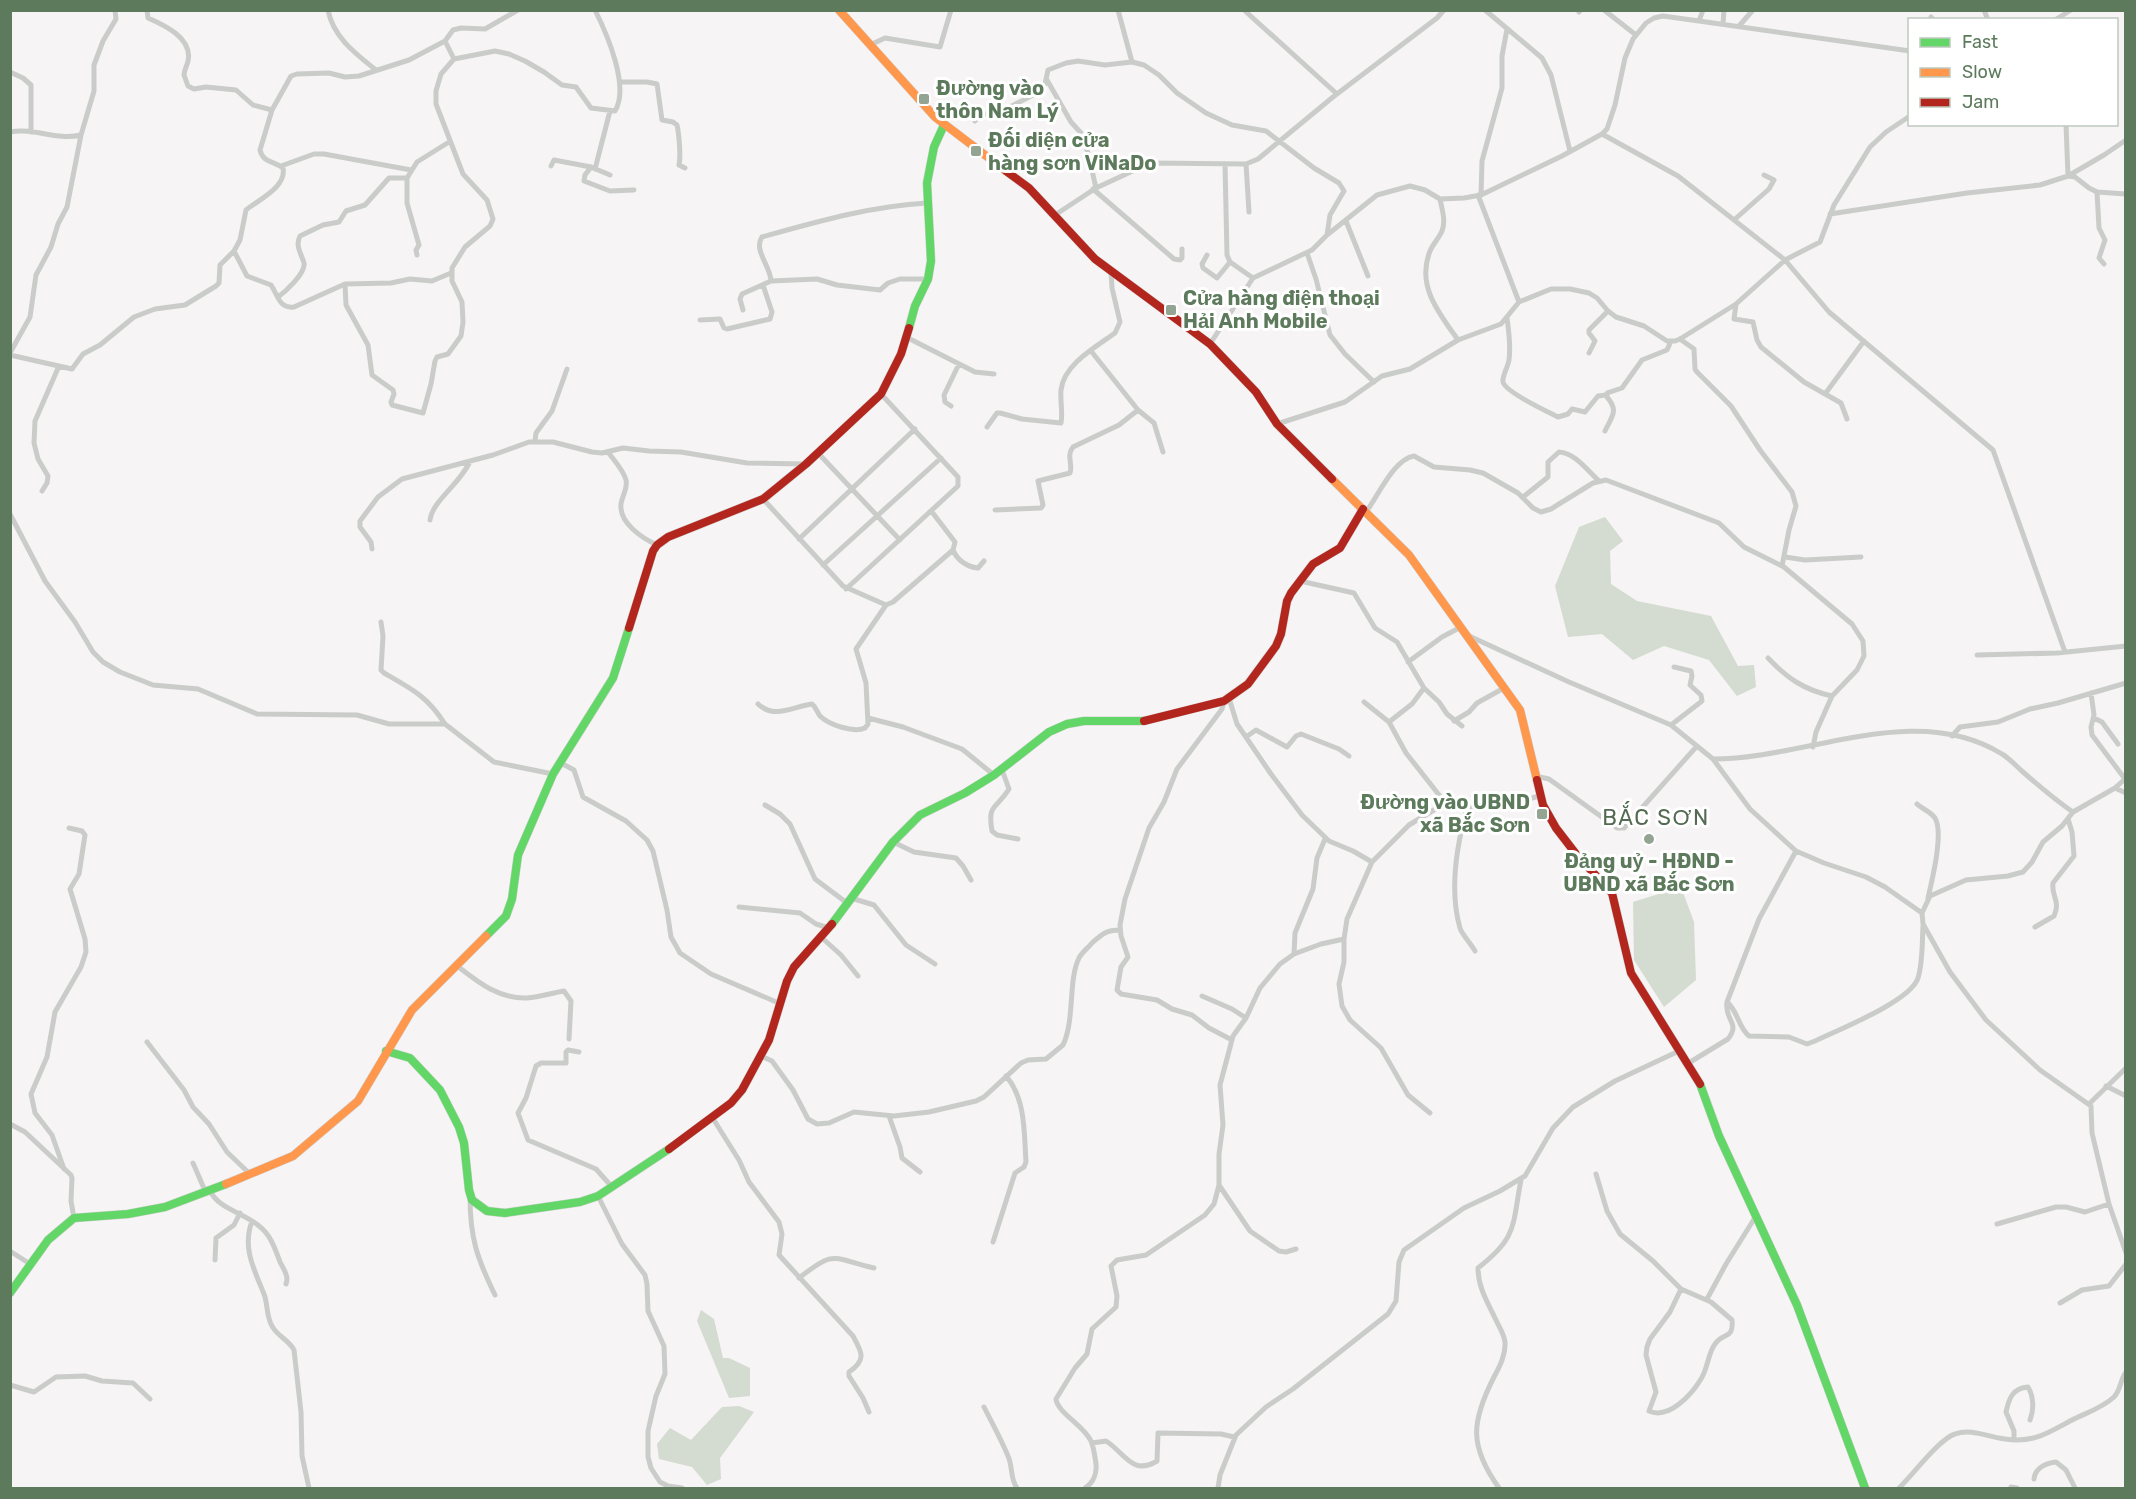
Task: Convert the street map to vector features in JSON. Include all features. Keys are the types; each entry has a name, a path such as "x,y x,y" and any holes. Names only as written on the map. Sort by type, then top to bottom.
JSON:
{"street":[{"path":"115,10 116,19 95,61 94,91 81,135 67,207 58,224 49,251 36,275 30,317 10,354 70,369 74,368 83,354 100,345 138,315 155,309 185,305 216,286 219,283 220,265 234,251 240,240 246,210 281,182 284,172 281,166"},
{"path":"147,10 148,18 175,32 183,41 188,55 184,75 188,86 236,90 253,105 272,110"},
{"path":"328,10 347,47 376,70"},
{"path":"411,170 324,154 315,154 281,166 267,161 261,154 261,145 272,110 288,79 293,75 329,73 345,77 359,76 404,62 445,41 453,30 485,29 518,10"},
{"path":"345,284 346,304 366,340 372,375 393,390 392,405 420,414 424,411 437,357 448,354 461,336 462,302 450,273 454,262 463,250 490,226 493,219 487,200 463,174 449,142 435,98 441,74 454,59 489,51 509,54 544,72 562,85 576,87 591,108 616,110 621,82 595,10"},
{"path":"839,10 902,82 944,125 1029,188 1089,253 1111,272 1210,344 1271,410 1277,424 1410,555 1504,688 1523,716 1539,796 1556,828 1576,855 1612,892 1631,973 1702,1087 1719,1136 1797,1305 1865,1488"},
{"path":"870,45 885,38 940,47 951,10"},
{"path":"1118,10 1132,62"},
{"path":"1244,10 1336,94"},
{"path":"1055,215 1094,188 1150,163 1246,164 1264,155 1336,94 1437,18 1444,10"},
{"path":"1485,10 1542,58 1551,75 1570,151"},
{"path":"1604,10 1636,35"},
{"path":"1700,21 1703,10"},
{"path":"1723,24 1724,10"},
{"path":"1738,26 1753,10"},
{"path":"2058,18 2072,10"},
{"path":"1210,344 1253,278 1307,253 1377,195 1397,188 1418,187 1440,199 1479,195 1602,134 1610,122 1625,58 1636,35 1646,23 1654,18 1663,16 1908,51"},
{"path":"1507,29 1502,56 1502,88 1482,161 1479,195 1518,302"},
{"path":"445,41 454,59"},
{"path":"975,121 980,115 1002,111 1034,95 1041,90 1047,80 1048,70 1066,63 1077,61 1109,66 1132,62 1144,65 1177,93 1206,113 1232,125 1261,129 1343,188 1343,195 1330,215 1327,236"},
{"path":"10,72 24,78 31,85 31,132"},
{"path":"1047,80 1071,123 1081,133 1088,153 1094,188 1174,259 1182,258 1182,249"},
{"path":"621,82 657,84 662,120 677,125 679,165 685,168"},
{"path":"610,111 593,168 585,175 584,181 610,191 634,190"},
{"path":"1277,424 1340,405 1386,374 1415,367 1458,340 1501,324 1518,302 1551,289 1566,288 1593,295 1616,317 1644,326 1662,338 1671,341 1680,339 1736,304 1785,260 1820,242 1830,214 1874,142 1908,117"},
{"path":"10,1293 48,1240 74,1218 144,1212 208,1192 286,1160 358,1101 412,1010 506,916 512,899 518,855 559,762 613,678 649,559 657,545 668,537 763,499 806,464 881,394 895,367 917,302 928,279 931,261 926,190 931,159 944,125"},
{"path":"2066,126 2068,176"},
{"path":"10,132 22,130 49,136 81,135"},
{"path":"1602,134 1678,176 1785,260 1829,312 1993,450 2065,652"},
{"path":"1830,214 1967,193 2040,185 2068,176 2126,140"},
{"path":"417,255 416,250 419,245 406,203 407,178 420,160 449,142"},
{"path":"551,166 554,160 593,168 610,175"},
{"path":"1225,164 1226,248 1230,262 1253,278"},
{"path":"1246,164 1249,212"},
{"path":"1734,220 1769,189 1774,180 1764,175"},
{"path":"2068,176 2074,177 2097,192 2126,194"},
{"path":"278,297 303,271 304,264 298,244 300,236 325,224 339,222 346,211 363,207 389,178 407,178"},
{"path":"2097,192 2099,228 2105,240 2099,258 2104,264"},
{"path":"1440,199 1444,226 1430,251 1427,262 1427,284 1434,306 1458,340"},
{"path":"771,281 770,272 758,247 762,237 894,205 927,203"},
{"path":"1346,221 1368,276"},
{"path":"234,251 247,276 268,282 274,288 283,306 290,308 345,284 387,283 410,279 432,281 450,273"},
{"path":"1307,253 1330,335 1374,382"},
{"path":"1207,255 1202,264 1203,268 1217,278 1230,262"},
{"path":"987,427 997,413 1022,419 1061,423 1061,388 1064,379 1071,368 1119,328 1120,322 1112,288 1111,272"},
{"path":"743,310 740,302 742,294 771,281 817,279 837,285 880,290 888,283 900,279 928,279"},
{"path":"700,320 720,320 727,329 770,319 772,312 763,285"},
{"path":"1736,304 1734,319 1753,322 1761,347 1804,382 1841,403 1847,419"},
{"path":"1589,353 1595,341 1589,333 1590,330 1608,311"},
{"path":"1507,318 1511,347 1503,381 1505,386 1558,417 1568,414 1572,409 1586,412 1598,396 1622,388 1642,360 1667,350 1671,341"},
{"path":"906,337 975,372 994,374"},
{"path":"1680,339 1694,349 1694,365 1697,372 1731,406 1760,450 1792,492 1796,507 1782,566"},
{"path":"1825,394 1864,341"},
{"path":"1091,351 1138,410 1156,427 1163,452"},
{"path":"951,406 945,402 944,395 959,364"},
{"path":"42,491 48,476 38,459 34,443 34,421 59,366"},
{"path":"535,441 536,433 552,411 567,369"},
{"path":"846,589 932,512 958,486 959,482 958,477 881,394"},
{"path":"1605,431 1615,410 1606,395"},
{"path":"995,510 1041,508 1043,505 1038,481 1070,473 1069,454 1073,447 1119,424 1138,410"},
{"path":"799,539 915,429"},
{"path":"372,549 371,542 359,523 378,497 407,476 470,461 535,441 553,442 586,452 608,452 623,448 681,452 747,463 806,464"},
{"path":"608,452 626,478 627,487 621,503 625,518 638,535 657,545"},
{"path":"1523,497 1548,477 1548,462 1559,452 1577,460 1599,481"},
{"path":"818,453 900,540"},
{"path":"470,1196 475,1203 487,1211 505,1213 580,1202 598,1196 612,1187 712,1117 737,1096 761,1056 773,1032 794,967 829,928 893,842 920,815 965,793 1002,770 1049,732 1067,724 1084,721 1142,722 1227,700 1248,684 1272,652 1281,634 1289,597 1300,581 1313,564 1340,548 1390,475 1410,456 1418,457 1434,467 1477,471 1523,497 1537,511 1546,511 1599,481 1612,481 1719,523 1744,547 1782,566 1848,620 1863,641 1864,656 1861,663 1832,696 1816,732 1813,747"},
{"path":"823,565 941,458"},
{"path":"430,519 434,508 461,478 470,461"},
{"path":"763,499 846,589 886,605"},
{"path":"758,704 770,711 790,711 812,704 825,720 858,730 865,728 868,724 866,683 856,649 886,605 893,602 952,550 955,542 932,512"},
{"path":"10,514 45,581 93,651 103,662 120,672 153,685 198,689 257,714 357,715 389,724 445,724"},
{"path":"952,550 970,567 978,568 984,561"},
{"path":"1785,557 1805,560 1861,557"},
{"path":"1300,581 1354,593 1375,628 1394,639 1424,688 1462,726"},
{"path":"381,622 383,636 381,670 384,673 417,692 435,708 445,724 494,762 553,774"},
{"path":"1408,662 1442,637 1463,630 1569,682 1671,725 1713,759 1750,809 1796,851 1866,877 1885,887 1922,914"},
{"path":"1977,655 2065,652 2126,646"},
{"path":"1768,658 1790,680 1816,692 1832,696"},
{"path":"1671,725 1702,701 1701,695 1690,685 1691,671 1674,667"},
{"path":"1952,736 1960,727 1998,722 2026,711 2126,683"},
{"path":"1389,722 1409,707 1424,688"},
{"path":"1454,720 1469,712 1479,701 1504,688"},
{"path":"1928,899 1961,882 2023,872 2032,862 2043,842 2073,812 2115,788 2125,778 2092,735 2091,727 2094,718 2091,693"},
{"path":"1227,700 1234,718 1270,774 1302,815 1325,839 1372,862"},
{"path":"1227,700 1177,769 1164,802 1149,828 1125,899 1120,930 1128,954 1121,967 1117,992 1157,1000 1172,1009 1192,1016 1232,1040"},
{"path":"1364,702 1389,722 1406,753 1447,805"},
{"path":"868,718 903,727 962,749 994,775"},
{"path":"2094,718 2102,722 2118,744"},
{"path":"1246,737 1256,730 1287,747 1300,734 1339,749 1349,756"},
{"path":"1713,759 1765,755 1891,731 1920,730 1966,738 2002,754 2073,812"},
{"path":"1535,776 1549,779 1617,828 1624,828 1697,746"},
{"path":"559,762 574,770 583,797 620,816 647,840 653,851 671,937 680,953 711,974 781,1004"},
{"path":"1002,770 1009,789 992,809 990,816 992,831 997,835 1018,839"},
{"path":"2115,788 2126,793"},
{"path":"1430,1113 1408,1095 1382,1048 1345,1014 1339,991 1347,919 1372,862 1409,825 1438,807 1447,805 1467,808 1502,807 1539,796"},
{"path":"1727,1002 1732,1006 1743,1031 1749,1036 1789,1037 1807,1044 1889,1005 1911,990 1919,977 1922,914 1928,899 1938,839 1936,820 1917,804"},
{"path":"765,805 780,814 790,824 815,879 849,900 874,905 906,945 935,964"},
{"path":"1467,808 1460,836 1455,886 1460,928 1475,951"},
{"path":"2035,927 2056,913 2058,902 2052,888 2053,883 2074,856 2072,832 2067,819"},
{"path":"64,1169 52,1135 35,1113 31,1094 47,1057 55,1012 81,967 86,952 85,939 70,889 79,874 85,835 82,831 69,828"},
{"path":"1294,954 1295,933 1313,889 1318,853 1325,839"},
{"path":"893,842 914,852 956,858 971,880"},
{"path":"1687,1064 1731,1036 1734,1027 1727,1014 1727,1002 1759,919 1796,851"},
{"path":"739,907 800,913 813,923 829,928"},
{"path":"1923,924 1950,972 1986,1020 2040,1070 2089,1104 2093,1113 2092,1133 2109,1204 2126,1252"},
{"path":"761,1056 772,1061 812,1122 817,1124 829,1123 854,1112 889,1116 928,1112 976,1101 984,1097 1024,1061 1046,1059 1063,1045 1073,999 1074,976 1080,957 1102,933 1109,930 1120,930"},
{"path":"821,937 841,955 858,976"},
{"path":"1085,1488 1092,1482 1096,1468 1092,1443 1080,1425 1058,1408 1056,1399 1075,1368 1087,1354 1092,1329 1116,1307 1117,1296 1111,1271 1113,1263 1122,1258 1146,1255 1205,1215 1214,1204 1219,1185 1219,1154 1223,1125 1220,1087 1232,1040 1263,984 1280,964 1294,954 1321,944 1344,939"},
{"path":"456,965 484,987 499,994 527,998 564,991 569,995 571,1001 569,1039"},
{"path":"1202,996 1246,1018"},
{"path":"147,1042 184,1090 193,1107 209,1124 227,1152 251,1175"},
{"path":"579,1052 568,1050 566,1063 540,1063 536,1066 526,1098 518,1113 528,1140 596,1169 612,1187"},
{"path":"386,1051 410,1058 444,1096 459,1127 464,1143 471,1231 478,1259 495,1295"},
{"path":"1218,1488 1220,1475 1234,1437 1266,1407 1293,1389 1388,1314 1396,1301 1399,1262 1404,1250 1464,1208 1521,1180 1529,1172 1553,1128 1566,1113 1606,1086 1679,1051"},
{"path":"2089,1104 2126,1068"},
{"path":"993,1242 1015,1173 1024,1167 1026,1162 1018,1096 1014,1086 1006,1077"},
{"path":"2106,1086 2126,1096"},
{"path":"889,1116 902,1158 920,1172"},
{"path":"712,1117 739,1160 748,1182 779,1222 782,1234 779,1255 851,1332 858,1344 862,1352 861,1359 857,1367 849,1372 849,1376 863,1398 868,1412"},
{"path":"10,1124 25,1132 72,1178 71,1201 74,1218"},
{"path":"193,1163 208,1192 216,1202 262,1228 277,1249 287,1276 286,1284"},
{"path":"1596,1173 1607,1211 1620,1234 1653,1261 1681,1289 1707,1299 1731,1317 1732,1330 1728,1336 1717,1341 1713,1346 1701,1380 1684,1400 1671,1409 1654,1413 1650,1411 1656,1392 1646,1355 1647,1347 1650,1339 1670,1312 1681,1289"},
{"path":"1499,1488 1481,1457 1476,1434 1481,1402 1501,1363 1505,1341 1481,1289 1478,1268 1504,1245 1511,1233 1521,1180"},
{"path":"1219,1185 1250,1231 1279,1251 1296,1250"},
{"path":"598,1196 622,1244 645,1275 648,1311 664,1346 665,1374 648,1431 651,1468 660,1482 682,1488"},
{"path":"1997,1224 2056,1207 2085,1212 2109,1204"},
{"path":"215,1260 216,1238 234,1226 240,1214"},
{"path":"1707,1299 1756,1216"},
{"path":"252,1221 248,1235 249,1255 265,1297 271,1326 294,1350 301,1412 302,1456 309,1488"},
{"path":"10,1251 30,1264"},
{"path":"799,1278 825,1259 831,1258 847,1259 874,1268"},
{"path":"2060,1303 2082,1290 2109,1286 2126,1264"},
{"path":"1899,1488 1952,1434 1980,1433 2014,1440 2052,1433 2070,1421 2092,1412 2114,1396 2126,1372"},
{"path":"10,1385 34,1392 56,1377 85,1376 102,1381 133,1383 150,1399"},
{"path":"2014,1440 2014,1431 2006,1412 2016,1389 2028,1387 2031,1390 2033,1407 2030,1420"},
{"path":"984,1407 1008,1456 1017,1488"},
{"path":"1092,1443 1106,1441 1141,1467 1157,1461 1158,1433 1221,1434 1234,1437"},
{"path":"2034,1479 2034,1473 2040,1468 2056,1462 2066,1470 2075,1488"}],"shaded area":[{"path":"1605,517 1623,541 1610,551 1611,584 1637,601 1711,616 1738,666 1754,665 1756,687 1737,696 1709,660 1664,646 1633,660 1602,634 1568,637 1555,586 1579,527"},
{"path":"1681,887 1694,922 1696,980 1664,1007 1634,960 1633,902"},
{"path":"701,1310 714,1319 723,1358 729,1358 750,1368 750,1396 729,1398 697,1321"},
{"path":"739,1406 754,1412 720,1458 721,1479 707,1485 692,1467 659,1459 657,1444 670,1428 691,1440 722,1407"}],"traffic: fast":[{"path":"909,328 915,306 928,279 931,261 927,183 934,147 944,125"},
{"path":"486,936 506,916 512,899 518,855 553,774 613,678 629,628"},
{"path":"832,924 893,842 920,815 965,793 994,775 1049,732 1067,724 1084,721 1144,721"},
{"path":"386,1051 410,1058 440,1090 459,1127 464,1143 472,1200 487,1211 505,1213 580,1202 598,1196 669,1149"},
{"path":"1700,1084 1719,1136 1797,1305 1865,1488"},
{"path":"10,1293 48,1240 74,1218 128,1214 165,1207 226,1184"}],"traffic: slow":[{"path":"839,10 935,117 1006,171"},
{"path":"1332,479 1409,555 1520,710 1537,780"},
{"path":"226,1184 293,1156 358,1101 412,1010 486,936"}],"traffic: jam":[{"path":"1006,171 1029,188 1095,259 1210,344 1256,392 1277,424 1332,479"},
{"path":"629,628 653,551 657,545 668,537 763,499 806,464 881,394 901,354 909,328"},
{"path":"1144,721 1224,701 1248,684 1276,646 1291,593 1313,564 1340,548 1363,509"},
{"path":"1537,780 1543,805 1556,828 1576,854 1612,893 1631,973 1700,1084"},
{"path":"669,1149 731,1103 742,1090 769,1040 787,981 794,967 832,924"}],"place":[{"name":"Đường vào thôn Nam Lý","path":"924,99"},
{"name":"Đối diện cửa hàng sơn ViNaDo","path":"976,151"},
{"name":"Cửa hàng điện thoại Hải Anh Mobile","path":"1171,310"},
{"name":"Đường vào UBND xã Bắc Sơn","path":"1542,814"},
{"name":"Đảng uỷ - HĐND - UBND xã Bắc Sơn","path":"1649,839"}],"district":[{"name":"BẮC SƠN","path":"1656,817"}]}
